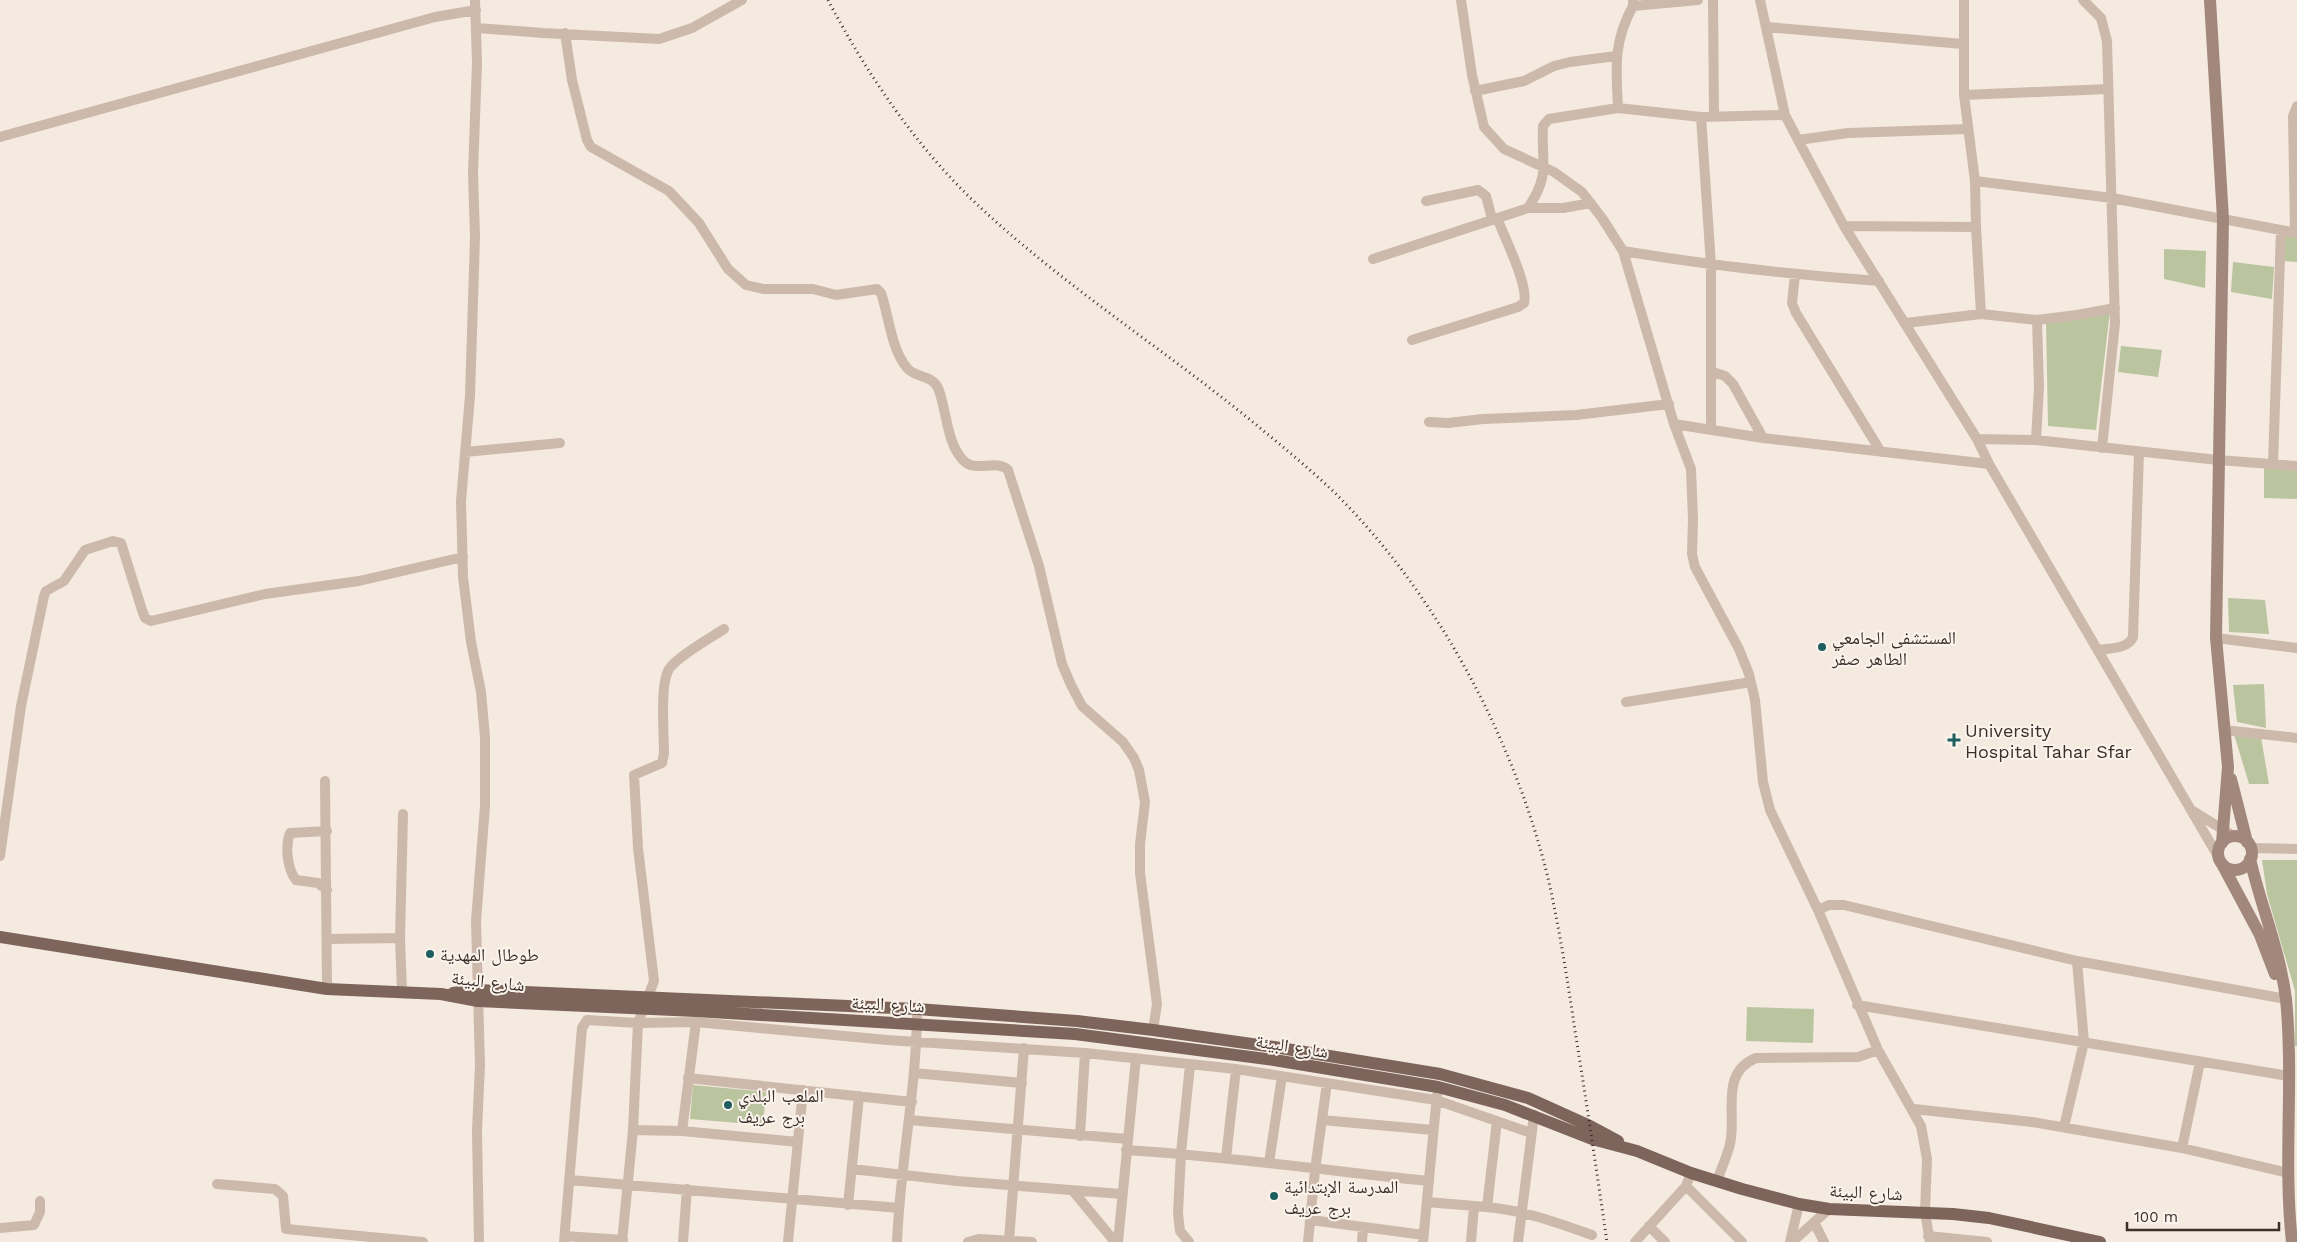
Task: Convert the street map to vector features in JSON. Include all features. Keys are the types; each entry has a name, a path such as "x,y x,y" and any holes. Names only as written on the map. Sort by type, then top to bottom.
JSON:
{"main road":[{"name":"شارع البيئة","path":"0,937 327,989 646,1003 917,1009 1077,1021 1274,1046 1440,1074 1528,1098 1590,1126 1637,1151 1691,1173 1799,1204 1829,1209 1925,1212 1989,1218 2100,1242"},
{"name":"شارع البيئة","path":"646,1003 1076,1034 1274,1060 1437,1094 1505,1105 1592,1139 1637,1151"}],"street":[{"path":"477,28 659,39 692,28 742,0"},
{"path":"1461,0 1475,91 1484,127 1494,139 1513,154 1545,167 1582,192 1623,251 1674,424 1691,469 1692,554 1695,567 1739,649 1751,682 1755,700 1765,796 1818,910 1857,1005 1878,1050 1914,1109 1921,1126 1926,1148 1925,1212 1929,1239 1987,1242"},
{"path":"1618,108 1616,56 1624,21 1633,3 1698,0"},
{"path":"1713,0 1714,116"},
{"path":"1760,0 1785,115 1798,140 1844,226 1978,439 1990,464 2220,861 2260,935 2286,999"},
{"path":"1964,0 1964,96 1975,181 1981,314"},
{"path":"2083,0 2094,9 2104,29 2108,89 2115,308 2114,346 2102,448"},
{"path":"2210,0 2223,219 2216,638 2228,767 2280,965 2286,999 2293,1057 2289,1076 2288,1173 2288,1199 2292,1242"},
{"path":"0,137 475,5 477,28 473,308 470,396 461,501 467,610 481,692 485,737 485,806 476,921 480,1065 478,1130 479,1242"},
{"path":"1767,27 1963,44"},
{"path":"565,33 572,80 587,140 591,147 669,191 699,223 728,269 746,285 764,289 813,289 836,295 877,289 881,293 902,360 912,373 931,378 934,382 940,395 948,427 963,460 970,465 1003,466 1008,470 1039,566 1060,655 1071,685 1082,706 1123,742 1134,758 1139,770 1145,802 1140,844 1140,872 1157,1004 1153,1030"},
{"path":"1475,91 1524,81 1554,66 1570,62 1616,56"},
{"path":"1964,96 2108,89"},
{"path":"1975,181 2112,198 2296,232 2293,116 2297,106"},
{"path":"1528,208 1538,192 1545,167 1543,132 1545,122 1556,117 1618,108 1701,116 1785,115"},
{"path":"1701,116 1712,265 1713,372 1711,429"},
{"path":"1798,140 1848,133 1967,129"},
{"path":"1412,340 1518,307 1524,303 1525,292 1517,267 1486,196 1478,190 1426,201"},
{"path":"1373,259 1528,208 1563,208 1590,203"},
{"path":"1844,226 1976,227"},
{"path":"2273,464 2282,230"},
{"path":"1623,251 1712,265 1795,275 1880,281"},
{"path":"1795,275 1792,303 1796,314 1881,452"},
{"path":"1906,323 1981,314 2037,320 2115,308"},
{"path":"2036,440 2039,387 2037,320"},
{"path":"1713,372 1725,376 1733,384 1763,438"},
{"path":"1429,422 1448,423 1483,419 1576,415 1668,404"},
{"path":"1674,424 1763,438 1990,464"},
{"path":"1978,439 2036,440 2218,460 2297,466"},
{"path":"465,452 560,443"},
{"path":"2099,650 2124,646 2133,637 2139,452"},
{"path":"0,856 21,706 44,596 46,591 64,581 85,550 113,542 122,544 142,610 146,618 151,621 162,620 266,594 359,581 463,557"},
{"path":"724,628 684,655 668,669 665,681 664,753 662,763 634,775 638,848 654,981 638,1024 633,1130 623,1241 564,1239 583,1023 587,1020 638,1024 696,1022 1085,1053 1236,1069 1327,1083 1437,1094 1497,1121 1531,1132"},
{"path":"2216,638 2297,648"},
{"path":"1626,702 1751,682"},
{"path":"2224,730 2297,738"},
{"path":"2228,767 2222,837 2219,847 2220,861 2226,868 2237,870 2247,864 2249,850"},
{"path":"325,781 327,831 327,989"},
{"path":"2190,809 2222,837 2235,837 2249,850 2297,849"},
{"path":"402,992 400,938 403,814"},
{"path":"327,831 290,833 288,854 291,873 296,880 318,883 327,890"},
{"path":"1818,910 1829,905 1844,905 2077,961 2286,999"},
{"path":"327,939 400,938"},
{"path":"2064,1128 2084,1042 2077,961"},
{"path":"1857,1005 2289,1076"},
{"path":"898,1242 899,1208 912,1102 917,1009"},
{"path":"682,1131 696,1022"},
{"path":"1009,1240 1024,1048"},
{"path":"1717,1181 1730,1144 1734,1084 1738,1071 1745,1062 1756,1058 1858,1057 1878,1050"},
{"path":"1080,1136 1085,1053"},
{"path":"1116,1242 1136,1058"},
{"path":"2182,1148 2200,1062"},
{"path":"1189,1242 1180,1231 1178,1224 1181,1153 1190,1065"},
{"path":"1226,1158 1236,1069"},
{"path":"914,1073 1022,1083"},
{"path":"1310,1220 1423,1238 1440,1074"},
{"path":"1269,1163 1282,1076"},
{"path":"688,1078 912,1102"},
{"path":"1308,1242 1315,1170 1327,1083"},
{"path":"788,1242 803,1090"},
{"path":"848,1205 859,1096"},
{"path":"1914,1109 2032,1122 2182,1148 2288,1173"},
{"path":"1518,1242 1520,1212 1534,1115"},
{"path":"909,1120 1080,1136 1181,1153 1315,1170 1429,1181"},
{"path":"1322,1120 1433,1130"},
{"path":"1487,1207 1497,1121"},
{"path":"633,1130 682,1131 798,1142"},
{"path":"852,1169 957,1182 1122,1194"},
{"path":"1635,1242 1686,1186 1691,1173"},
{"path":"570,1180 899,1208"},
{"path":"217,1184 275,1189 283,1196 286,1229 358,1239 423,1242"},
{"path":"1686,1186 1742,1242"},
{"path":"683,1242 687,1189"},
{"path":"1073,1191 1116,1242"},
{"path":"2283,1242 2288,1199"},
{"path":"0,1228 34,1225 40,1212 40,1201"},
{"path":"1428,1202 1520,1212 1550,1220 1592,1235"},
{"path":"1791,1242 1799,1204"},
{"path":"1471,1242 1474,1206"},
{"path":"1791,1242 1829,1209"},
{"path":"1814,1222 1824,1242"},
{"path":"1650,1226 1665,1242"},
{"path":"1362,1242 1363,1227"},
{"path":"968,1242 979,1239 1030,1242"}],"green space":[{"path":"2297,234 2297,262 2283,261 2285,236"},
{"path":"2164,249 2206,251 2205,288 2164,279"},
{"path":"2233,262 2274,267 2272,299 2231,292"},
{"path":"2110,311 2096,430 2048,426 2046,320"},
{"path":"2121,346 2162,350 2158,377 2118,372"},
{"path":"2264,467 2297,471 2297,499 2264,498"},
{"path":"2228,598 2265,600 2269,634 2229,632"},
{"path":"2264,684 2266,728 2237,722 2233,685"},
{"path":"2234,734 2261,737 2269,784 2249,784"},
{"path":"2262,860 2297,860 2297,1046 2295,1046 2295,991 2267,894"},
{"path":"1747,1007 1814,1009 1813,1043 1746,1041"},
{"name":"الملعب البلدي برج عريف","path":"693,1085 766,1092 763,1125 690,1119"}],"railway":[{"path":"828,0 860,57 896,111 937,163 959,186 982,209 1046,264 1215,392 1325,483 1372,533 1407,576 1438,623 1467,671 1493,722 1515,773 1548,878 1567,977 1607,1242"}],"place":[{"name":"المستشفى الجامعي الطاهر صفر","path":"1822,647"},
{"name":"University Hospital Tahar Sfar","path":"1954,740"},
{"name":"طوطال المهدية","path":"430,954"},
{"name":"الملعب البلدي برج عريف","path":"728,1105"},
{"name":"المدرسة الإبتدائية برج عريف","path":"1274,1196"}]}
